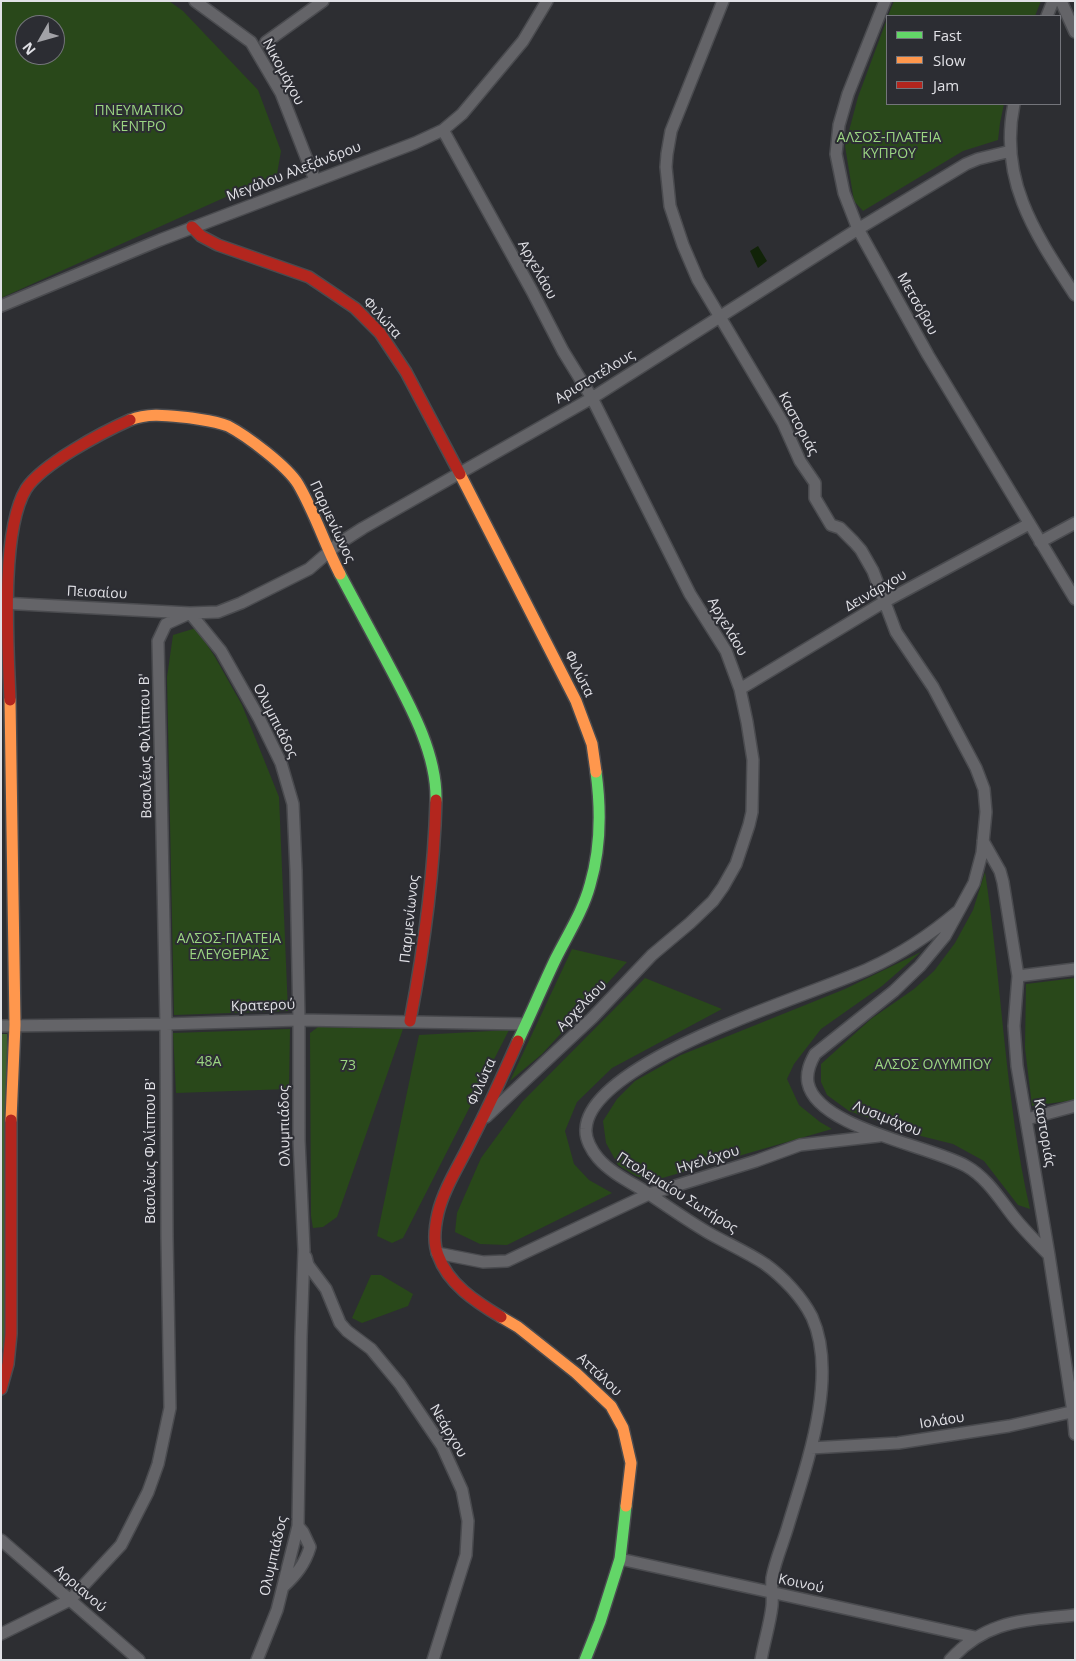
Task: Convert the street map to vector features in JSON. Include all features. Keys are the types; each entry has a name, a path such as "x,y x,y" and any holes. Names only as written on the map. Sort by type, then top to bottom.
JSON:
{"street":[{"name":"Νικομάχου","path":"195,1 251,42 281,92 315,180"},
{"path":"266,42 323,1"},
{"name":"Μεγάλου Αλεξάνδρου","path":"1,306 192,227 415,143 443,130 462,114 512,56 547,1"},
{"name":"Καστοριάς","path":"723,1 668,141 666,167 670,206 680,237 698,280 783,423 800,462 815,483 815,498 822,512 831,525 840,528 861,550 873,571 896,632 933,687 976,768 985,796 986,812 983,841 974,884 962,907"},
{"name":"Μετσόβου","path":"885,1 842,113 836,154 840,179 848,205 858,229 928,355 1075,599"},
{"path":"1046,15 1053,1"},
{"path":"1061,1 1075,32"},
{"path":"1014,105 1010,151 1016,186 1029,221 1075,295"},
{"name":"Αρχελάου","path":"443,130 563,351 592,398 690,594 726,651 740,689 752,752 752,812 741,850 723,887 703,911 652,955 592,1018 481,1122"},
{"name":"Αριστοτέλους","path":"190,613 218,612 241,603 309,569 363,528 592,398 858,229 966,164 1010,151"},
{"name":"Φιλώτα","path":"192,227 201,236 224,247 309,277 354,308 380,333 406,372 459,473 576,701 592,744 599,788 599,839 591,883 586,899 441,1204 435,1229 437,1253"},
{"name":"Παρμενίωνος","path":"1,1389 8,1364 12,1334 11,1120 15,1025 11,730 4,603 8,549 16,508 26,488 40,474 73,450 116,426 146,416 168,414 213,421 235,430 282,466 297,482 312,510 330,552 408,702 430,755 435,774 435,828 427,917 422,957 410,1021"},
{"path":"1040,542 1075,523"},
{"name":"Δεινάρχου","path":"740,689 884,602 1030,524"},
{"name":"Πεισαίου","path":"4,603 190,613"},
{"name":"Ολυμπιάδος","path":"190,613 221,651 269,736 281,763 293,804 299,1020 298,1140 304,1250 298,1526 277,1610 257,1660"},
{"name":"Βασιλέως Φιλίππου Β'","path":"1,1634 70,1600 120,1545 148,1492 158,1464 170,1408 166,1024 158,641 166,624 190,613"},
{"name":"Καστοριάς","path":"983,841 1000,871 1003,882 1018,976 1015,1008 1017,1066 1074,1412 1075,1434"},
{"name":"Λυσιμάχου","path":"962,907 946,936 920,966 894,991 815,1054 808,1069 808,1084 818,1100 841,1117 881,1136 932,1152 966,1166 988,1184 1026,1232 1049,1255"},
{"name":"Πτολεμαίου Σωτήρος","path":"761,1660 772,1605 772,1578 811,1448 823,1384 819,1344 810,1314 791,1288 764,1264 682,1217 604,1164 588,1140 586,1132 588,1119 596,1104 609,1090 635,1070 686,1043 870,968 930,932 962,907"},
{"path":"1018,976 1075,969"},
{"name":"Κρατερού","path":"1,1026 299,1020 525,1024"},
{"path":"1027,1119 1075,1106"},
{"name":"Ηγελόχου","path":"437,1253 483,1262 507,1261 648,1194 756,1161 800,1145 881,1136"},
{"name":"Νεάρχου","path":"304,1250 308,1265 326,1289 340,1323 347,1331 371,1349 400,1384 442,1446 462,1490 468,1521 467,1550 433,1660"},
{"name":"Αττάλου","path":"437,1253 446,1271 469,1298 518,1327 594,1389 617,1415 623,1428 631,1462 620,1559 600,1622 585,1660"},
{"name":"Ιολάου","path":"811,1448 898,1443 1009,1426 1074,1412"},
{"path":"283,1587 296,1576 307,1558 310,1547 304,1532 298,1526"},
{"name":"Αρριανού","path":"1,1540 139,1660"},
{"name":"Κοινού","path":"620,1559 975,1637"},
{"path":"950,1660 975,1637 1008,1624 1075,1615"}],"green space":[{"name":"ΠΝΕΥΜΑΤΙΚΟ ΚΕΝΤΡΟ","path":"4,1 169,1 183,11 258,90 281,151 277,174 1,298 1,3"},
{"path":"894,1 1041,1 1035,15 888,15"},
{"name":"ΑΛΣΟΣ-ΠΛΑΤΕΙΑ ΚΥΠΡΟΥ","path":"886,22 886,105 1004,105 998,140 963,151 863,211 854,201 845,146 858,97"},
{"name":"ΑΛΣΟΣ-ΠΛΑΤΕΙΑ ΕΛΕΥΘΕΡΙΑΣ","path":"196,628 242,705 279,797 288,1011 174,1015 167,677 173,635"},
{"name":"ΑΛΣΟΣ ΟΛΥΜΠΟΥ","path":"985,872 1009,1083 1030,1209 1018,1205 984,1161 953,1144 921,1136 849,1111 827,1095 821,1082 821,1064 871,1019 914,989 934,971 955,943 973,910"},
{"path":"572,949 627,962 542,1054 510,1081"},
{"path":"921,952 882,986 821,1029 794,1064 787,1079 799,1105 832,1129 652,1181 636,1176 618,1165 606,1143 603,1121 617,1099 635,1081 681,1055 845,989"},
{"path":"645,978 722,1009 612,1068 577,1102 565,1131 574,1164 589,1180 612,1193 507,1245 480,1244 455,1232 457,1213 481,1158 522,1102"},
{"name":"ΑΛΣΟΣ ΟΛΥΜΠΟΥ","path":"1075,978 1075,1100 1032,1106 1025,1048 1026,984"},
{"name":"73","path":"318,1027 403,1029 337,1217 323,1227 313,1228 311,1216 310,1033"},
{"name":"48Α","path":"290,1029 289,1089 176,1093 173,1033"},
{"path":"509,1030 403,1238 392,1243 377,1236 419,1035"},
{"path":"1,1034 7,1034 5,1336 1,1358"},
{"path":"371,1275 381,1275 413,1294 408,1306 362,1323 352,1318"}],"shaded area":[{"path":"758,246 767,261 758,268 750,251"}],"traffic: fast":[{"path":"340,574 419,726 432,763 436,800"},
{"path":"518,1041 579,913 590,885 594,871 599,829 599,800 596,772"},
{"path":"585,1660 600,1622 620,1559 626,1506"}],"traffic: slow":[{"path":"130,420 160,415 210,421 228,426 256,444 276,460 298,484 310,506 340,574"},
{"path":"460,474 576,701 592,744 596,772"},
{"path":"10,700 15,1025 11,1120"},
{"path":"501,1317 518,1327 576,1373 611,1406 623,1428 631,1463 626,1506"}],"traffic: jam":[{"path":"192,227 201,236 218,245 309,277 355,308 380,333 406,372 460,474"},
{"path":"10,700 7,621 9,561 12,533 18,508 26,489 34,479 59,459 105,432 130,420"},
{"path":"410,1021 428,911 436,800"},
{"path":"501,1317 464,1291 449,1275 438,1255 435,1245 435,1234 438,1213 444,1194 467,1150 518,1041"},
{"path":"1,1389 8,1364 11,1334 11,1120"}]}
